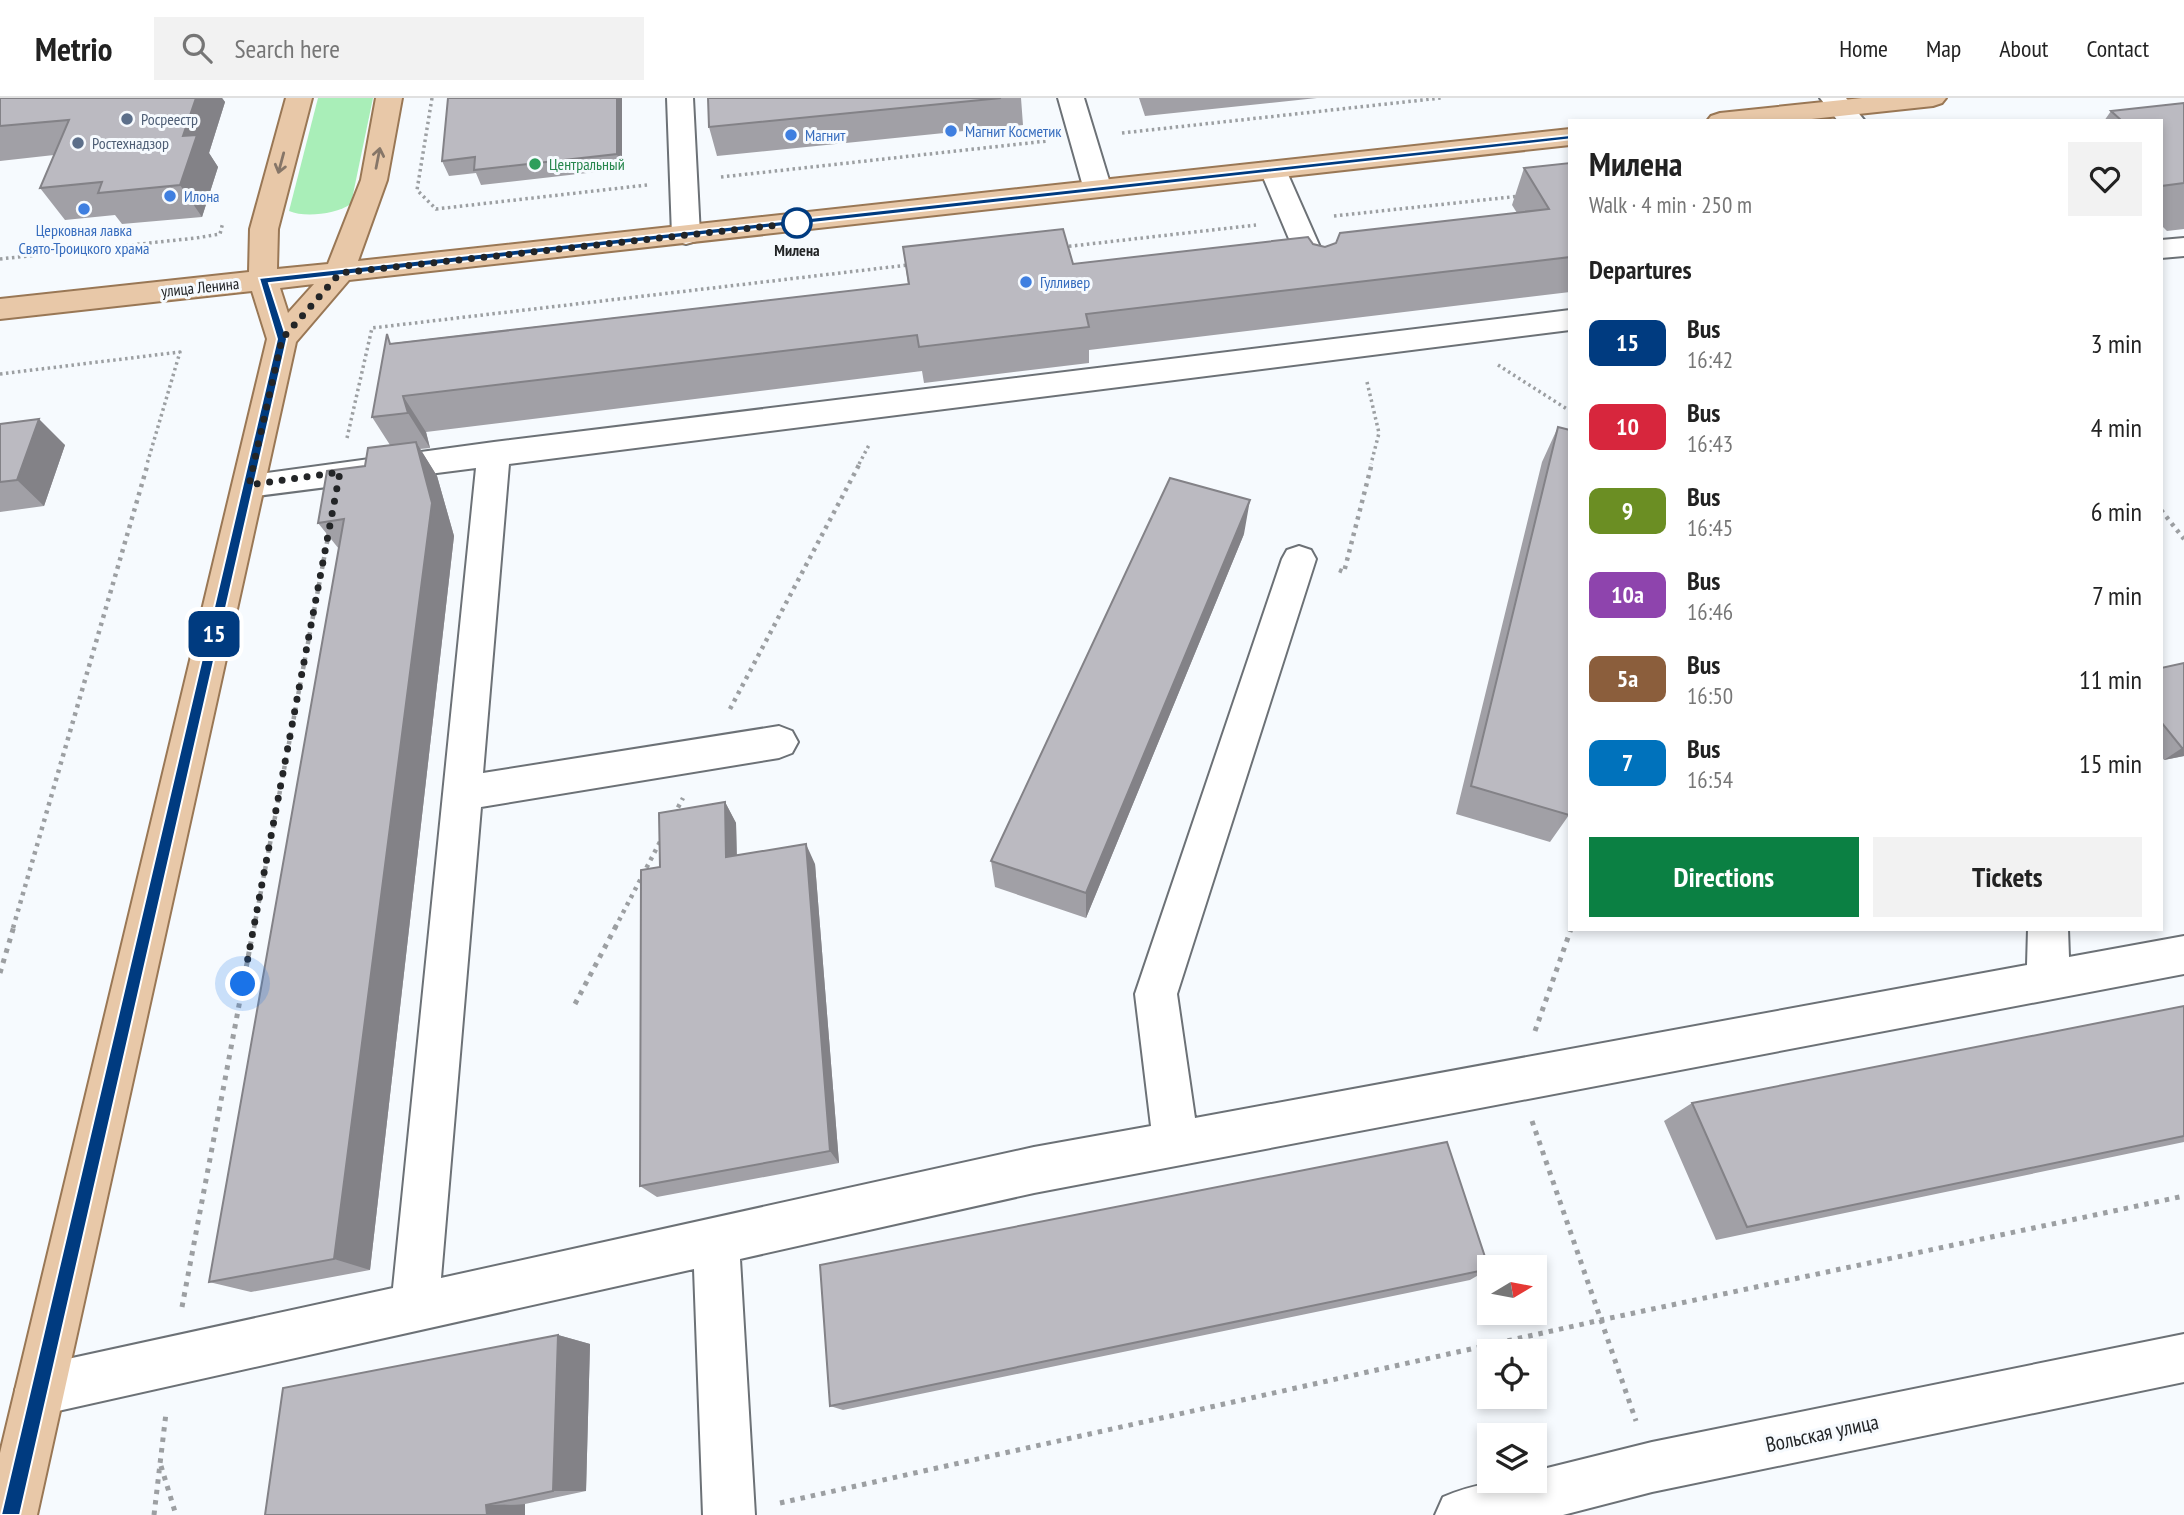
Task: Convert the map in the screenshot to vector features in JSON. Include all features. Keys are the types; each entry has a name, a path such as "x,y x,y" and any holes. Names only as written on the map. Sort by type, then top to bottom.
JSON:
{"main road":[{"path":"282,339 263,280 267,216 299,98"},
{"path":"10,1515 282,339 340,273 374,180 389,98"},
{"path":"1740,119 1933,98"},
{"name":"улица Ленина","path":"0,309 1568,137"}],"street":[{"path":"680,98 686,235"},
{"path":"1071,98 1098,190"},
{"path":"1273,170 1317,272"},
{"path":"2163,249 2184,247"},
{"path":"249,485 890,403 1343,334 1465,333 1568,320"},
{"path":"415,1308 494,453"},
{"path":"1176,1143 1156,994 1298,559"},
{"path":"463,793 779,742"},
{"path":"2048,931 2048,980"},
{"path":"40,1390 1034,1170 2184,955"},
{"path":"716,1241 729,1515"},
{"name":"Вольская улица","path":"1461,1515 1652,1468 2184,1358"}],"path":[{"path":"432,98 417,191 436,209 1441,98"},
{"path":"1062,247 1528,195"},
{"path":"0,259 220,234"},
{"path":"154,1515 172,1362 340,472 372,327 911,265"},
{"path":"1465,333 1487,358 1568,410"},
{"path":"1298,559 1344,572 1379,433 1365,373 1343,334"},
{"path":"0,374 180,352 0,973"},
{"path":"669,825 890,403"},
{"path":"2163,513 2184,539"},
{"path":"575,1004 663,837"},
{"path":"1570,931 1517,1081 1652,1468"},
{"path":"729,1515 1601,1320 2184,1196"},
{"path":"160,1462 176,1515"}],"green space":[{"path":"318,98 373,98 351,204 329,212 296,213 289,211"}],"building":[{"path":"0,98 196,98 183,136 197,135 180,185 98,193 102,182 40,188 69,120 0,126"},
{"path":"448,98 617,98 617,154 474,170 475,157 442,161"},
{"path":"708,98 1001,98 709,127"},
{"path":"2184,103 2184,183 2163,186 2163,119 2120,119 2111,111"},
{"path":"1568,163 1568,257 1086,314 1089,327 919,347 917,335 403,396 408,413 372,417 387,334 390,344 909,284 903,247 1063,229 1073,264 1308,237 1313,244 1325,247 1336,243 1340,233 1549,209 1524,168"},
{"path":"39,419 17,480 0,482 0,424"},
{"path":"1558,427 1568,430 1568,815 1471,786"},
{"path":"416,442 432,503 334,1259 209,1282 344,519 318,523 327,471 365,466 368,448"},
{"path":"1170,478 1250,500 1086,893 991,861"},
{"path":"2184,663 2184,748 2163,724 2163,668"},
{"path":"725,802 726,857 806,844 830,1151 640,1186 641,870 660,867 659,813"},
{"path":"2184,1006 2184,1136 1747,1227 1692,1103"},
{"path":"1447,1142 1484,1255 1477,1255 1477,1271 830,1406 820,1265"},
{"path":"558,1335 553,1491 486,1505 487,1515 265,1515 283,1388"}],"bus line":[{"name":"15","path":"11,1515 282,339 263,280 1568,137"}],"place":[{"name":"Росреестр","path":"127,119"},
{"name":"Магнит Косметик","path":"951,131"},
{"name":"Магнит","path":"791,135"},
{"name":"Ростехнадзор","path":"78,143"},
{"name":"Центральный","path":"535,164"},
{"name":"Илона","path":"170,196"},
{"name":"Церковная лавка Свято-Троицкого храма","path":"84,209"},
{"name":"Милена","path":"797,223"},
{"name":"Гулливер","path":"1026,282"}],"route":[{"path":"243,984 340,472 249,485 282,339 340,273 797,223"}]}
